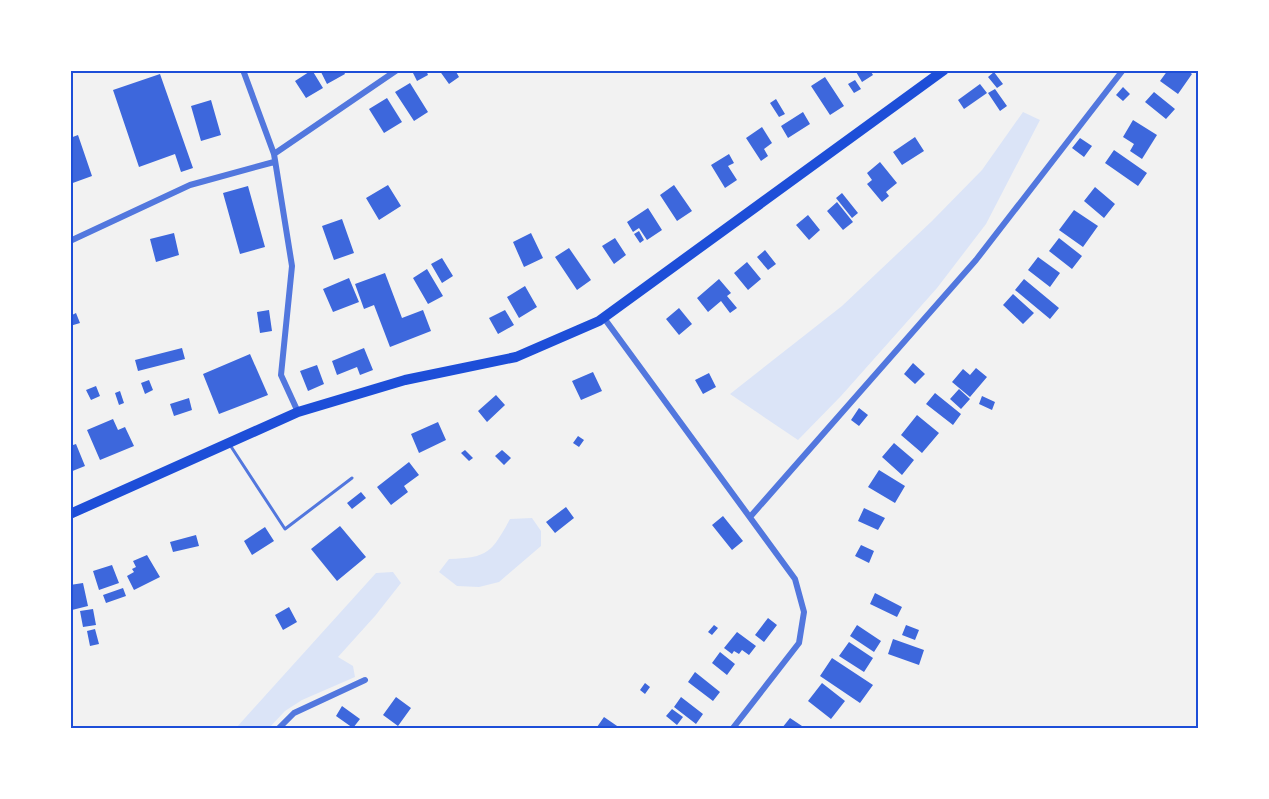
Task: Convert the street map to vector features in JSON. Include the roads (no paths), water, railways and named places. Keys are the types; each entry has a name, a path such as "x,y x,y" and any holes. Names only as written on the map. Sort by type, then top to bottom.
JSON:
{"main road":[{"path":"70,514 298,412 405,380 516,357 604,318 944,70"}],"street":[{"path":"243,70 273,154 292,266 281,375 298,412"},
{"path":"273,154 397,70"},
{"path":"750,517 976,260 1123,70"},
{"path":"70,241 190,185 274,162"},
{"path":"604,318 795,579 804,612 799,643 734,729"},
{"path":"279,729 294,713 365,680"}],"lane":[{"path":"229,443 285,529 352,477"}]}
